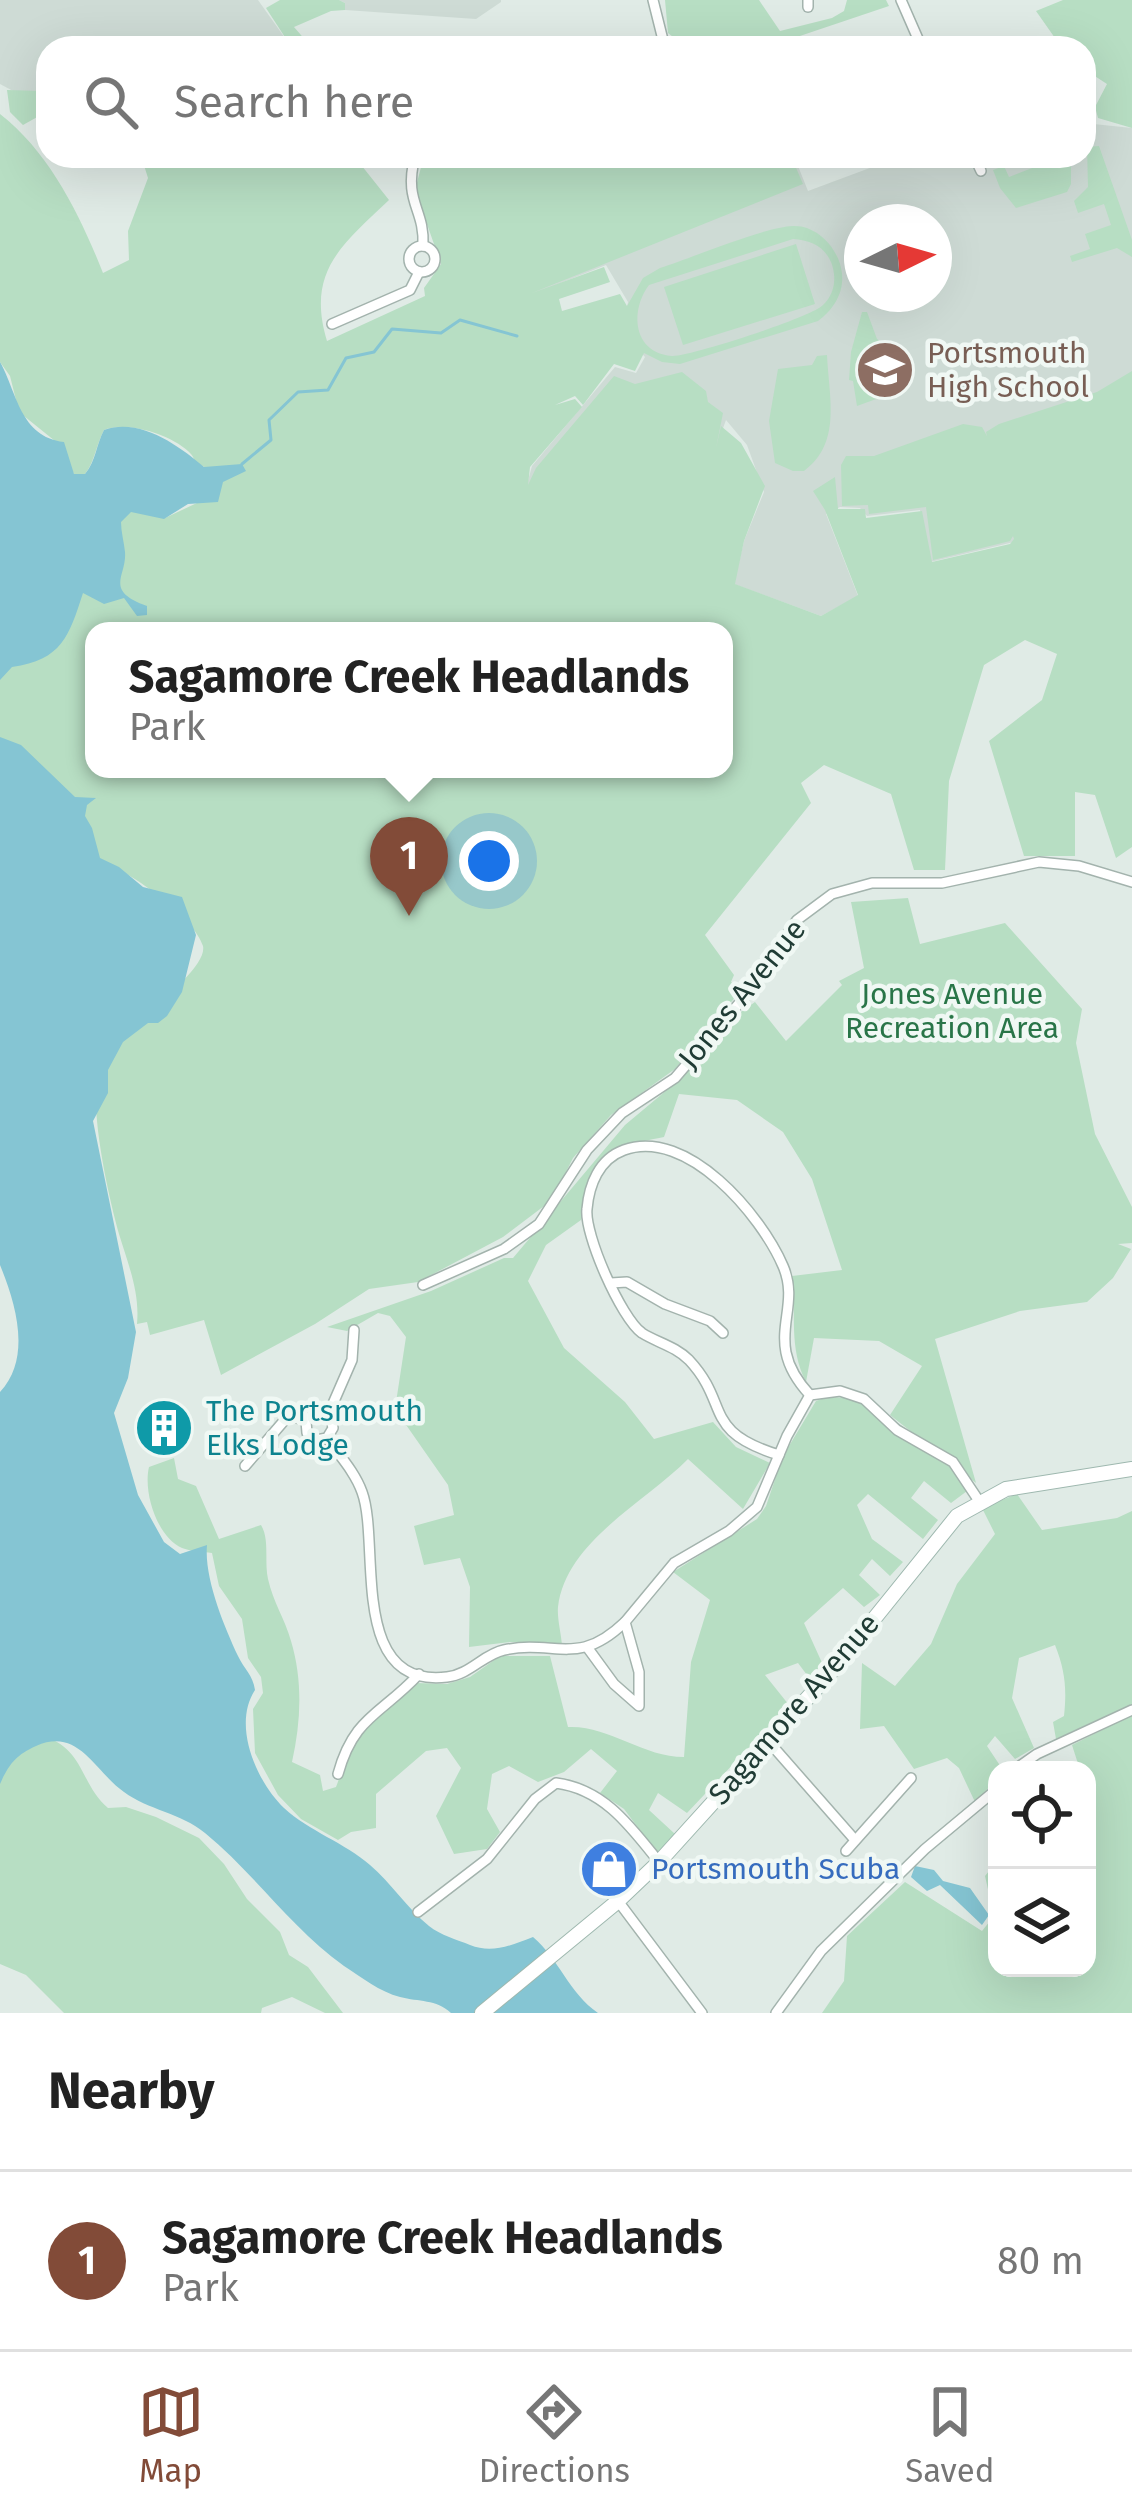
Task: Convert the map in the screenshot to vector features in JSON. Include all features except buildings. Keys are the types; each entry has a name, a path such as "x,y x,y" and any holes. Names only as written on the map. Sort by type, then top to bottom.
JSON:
{"main road":[{"name":"Sagamore Avenue","path":"482,2013 560,1952 659,1862 832,1671 943,1530 979,1501 1026,1484 1132,1469"}],"street":[{"path":"653,0 659,36"},
{"path":"901,0 917,36"},
{"path":"413,168 410,190 423,246"},
{"path":"332,324 410,290 419,272 435,262 433,252 423,246"},
{"path":"419,272 409,258 412,250 423,246"},
{"name":"Jones Avenue","path":"423,1285 504,1250 538,1224 598,1137 622,1114 675,1078 732,1013 797,920 832,894 872,883 942,883 1039,862 1079,866 1132,882"},
{"path":"779,1455 736,1437 727,1428 698,1372 679,1351 640,1332 611,1283 586,1221 596,1176 607,1160 625,1149 675,1153 727,1186 783,1264 787,1361 810,1395"},
{"path":"611,1283 627,1282 652,1298 710,1321 723,1333"},
{"path":"327,1438 333,1429 328,1414 352,1360 354,1330"},
{"path":"810,1395 840,1391 864,1399 898,1430 953,1462 979,1501"},
{"path":"327,1438 362,1491 372,1604 380,1631 391,1653 419,1674 437,1678 461,1674 502,1650 562,1651 606,1639 674,1563 729,1531 757,1507 810,1395"},
{"path":"306,1421 314,1412 328,1414"},
{"path":"245,1466 289,1415 306,1421"},
{"path":"306,1421 311,1438 327,1438"},
{"path":"587,1647 604,1672 639,1706 639,1672 625,1622"},
{"path":"338,1774 346,1743 356,1729 419,1674"},
{"path":"1027,1761 1132,1710"},
{"path":"769,1742 856,1840"},
{"path":"846,1850 911,1778"},
{"path":"418,1912 487,1859 535,1799 556,1783 574,1785 614,1810 659,1862"},
{"path":"776,2013 820,1951 925,1849 988,1796"},
{"path":"618,1901 702,2013"}],"shaded area":[{"path":"0,0 258,0 284,36 36,36 36,91 15,92 0,84"},
{"path":"339,0 501,2 476,19 345,10 345,3"},
{"name":"Portsmouth High School","path":"1096,124 1132,128 1132,373 1018,541 926,563 920,510 867,516 860,508 840,507 826,514 858,596 821,616 734,584 744,541 764,492 747,445 726,420 719,439 720,495 675,511 657,540 637,558 526,488 532,466 615,367 636,373 645,357 628,338 624,321 628,302 606,265 528,296 492,168 799,168 808,191 870,168 1096,168"}],"green space":[{"path":"280,0 345,3 345,10 294,27 302,36 284,36 266,8"},
{"path":"665,0 759,0 780,31 832,18 844,11 847,0 886,0 889,6 800,36 668,33"},
{"path":"1063,0 1132,0 1132,128 1098,118 1096,105 1107,84 1096,77 1096,36 1054,36 1036,11"},
{"path":"7,90 36,91 36,118 23,125 10,112"},
{"path":"0,114 36,150 36,168 49,168 62,186 103,273 129,260 128,231 148,178 145,168 364,168 389,200 332,261 321,296 327,341 425,296 424,288 441,264 415,190 421,168 796,168 803,184 532,293 604,267 610,282 559,299 562,311 620,294 627,306 643,278 660,268 793,226 811,230 826,241 837,256 842,281 833,306 818,321 680,364 644,353 635,371 614,364 583,405 575,396 555,405 575,399 582,407 530,467 528,485 536,468 614,376 635,384 682,372 723,413 716,448 721,426 741,443 765,486 744,541 735,584 821,616 858,595 813,491 835,477 838,509 865,509 866,518 922,511 932,562 1010,544 1014,539 933,560 926,507 869,514 868,505 842,506 841,465 846,456 874,456 963,424 982,427 987,436 999,424 1097,392 1132,371 1132,847 1116,858 1095,795 1075,792 1075,856 1024,856 989,741 1042,700 1057,654 1025,640 984,665 949,781 945,870 914,870 891,794 824,765 801,783 811,803 705,935 734,975 731,982 743,988 675,1069 611,1115 573,1158 552,1200 503,1237 418,1282 369,1289 221,1375 204,1320 150,1335 147,1322 137,1324 135,1289 110,1197 96,1106 98,1070 105,1057 190,973 203,946 187,922 157,895 124,873 98,863 71,798 0,740 0,670 73,594 115,583 113,525 126,509 165,518 199,502 227,478 198,463 170,439 124,427 104,430 85,474 74,474 55,441 19,412 10,376 0,362","holes":["793,239 825,252 834,274 830,296 814,311 683,355 659,353 642,339 637,318 649,285"]},
{"path":"1096,146 1132,240 1132,257 1117,248 1072,262 1070,256 1090,249 1085,234 1111,225 1104,204 1078,213 1074,201 1088,187 1088,168 1096,168"},
{"path":"1005,168 1009,177 1032,168 1071,168 1067,192 1016,208 993,170"},
{"path":"796,244 815,304 683,345 664,287"},
{"path":"862,312 867,312 877,339 894,351 888,364 901,390 857,406 849,380"},
{"path":"827,355 829,433 816,460 804,471 793,471 775,463 769,421 778,369 812,365 817,356"},
{"name":"Jones Avenue Recreation Area","path":"908,898 920,944 1005,923 1082,1009 1076,1043 1095,1134 1132,1207 1132,1243 1118,1244 1131,1249 1113,1278 1087,1302 1020,1311 935,1339 976,1483 953,1465 967,1491 951,1503 924,1481 911,1498 938,1520 923,1539 868,1494 857,1505 872,1539 903,1562 890,1576 872,1559 859,1575 880,1595 864,1607 843,1588 804,1623 823,1665 810,1679 798,1663 765,1675 789,1705 687,1813 658,1793 649,1810 675,1834 657,1853 624,1809 600,1793 617,1771 591,1749 564,1772 538,1782 509,1766 492,1774 487,1809 500,1832 487,1849 454,1854 436,1816 461,1768 447,1748 426,1751 376,1794 376,1828 351,1832 338,1840 301,1819 278,1795 255,1753 253,1709 263,1693 261,1677 248,1658 242,1619 219,1586 212,1553 182,1548 165,1534 150,1501 149,1467 174,1458 178,1479 196,1486 219,1539 261,1525 268,1579 295,1656 299,1686 292,1762 320,1775 323,1791 336,1787 358,1733 416,1683 447,1684 470,1677 500,1656 550,1656 568,1727 684,1757 691,1662 710,1600 673,1572 757,1519 783,1456 816,1401 833,1397 868,1405 947,1460 890,1415 922,1366 879,1341 814,1338 806,1382 795,1343 792,1276 842,1270 812,1179 783,1132 737,1100 679,1094 664,1137 625,1146 602,1158 589,1180 581,1220 546,1245 528,1281 564,1348 625,1402 654,1439 713,1422 736,1447 770,1463 743,1509 688,1459 610,1524 564,1583 558,1611 562,1645 510,1642 469,1647 470,1587 460,1558 424,1565 414,1526 454,1515 448,1485 395,1409 406,1337 390,1316 378,1313 347,1331 327,1327 513,1258 625,1125 680,1079 738,1014 755,1002 786,1041 842,985 839,981 864,968 851,902"},
{"path":"1017,1494 1042,1530 1117,1518 1132,1511 1132,1704 1056,1739 1053,1722 1064,1716 1065,1697 1055,1645 1019,1658 1012,1698 1034,1748 1015,1759 995,1736 987,1746 997,1761 988,1761 988,1788 975,1802 959,1768 947,1758 914,1769 884,1726 860,1729 862,1663 895,1686 931,1644 957,1584 995,1534 982,1508"},
{"path":"1132,1715 1132,2013 822,2013 844,1981 847,1936 905,1882 982,1931 988,1924 988,1977 1096,1977 1096,1761 1077,1761 1072,1745"},
{"path":"44,1736 75,1759 108,1808 126,1807 199,1838 280,1932 289,1955 308,1967 343,2013 325,2013 292,1997 262,2008 261,2013 64,2013 26,1975 0,1964 0,1772 2,1764"}],"water":[{"path":"0,362 29,422 38,432 64,442 74,474 89,469 104,430 118,427 159,436 204,467 242,464 246,471 223,482 218,502 188,504 164,519 131,512 121,522 125,561 121,588 147,606 147,615 137,616 124,598 104,604 83,593 73,622 53,652 12,667 0,680"},
{"path":"0,737 21,745 75,797 96,798 87,805 85,816 100,858 143,887 182,897 196,935 182,992 167,1016 148,1023 123,1042 108,1070 108,1093 93,1121 136,1332 128,1378 114,1413 138,1495 164,1542 180,1554 207,1545 216,1602 254,1685 246,1719 256,1768 284,1808 370,1865 433,1929 486,1949 533,1937 598,2013 451,2013 433,2003 385,1992 325,1951 205,1833 133,1798 85,1754 64,1742 23,1753 0,1784 0,1392 16,1363 18,1330 0,1265"},
{"path":"915,1866 970,1888 988,1916 982,1925 940,1885 927,1891 911,1877"}],"waterway":[{"path":"242,464 271,440 269,420 298,392 328,390 346,358 374,352 392,329 441,333 460,320 517,336"}],"place":[{"name":"Portsmouth High School","path":"885,370"},
{"name":"Sagamore Creek Headlands","path":"409,916"},
{"name":"The Portsmouth Elks Lodge","path":"164,1428"},
{"name":"Portsmouth Scuba","path":"609,1869"}]}
